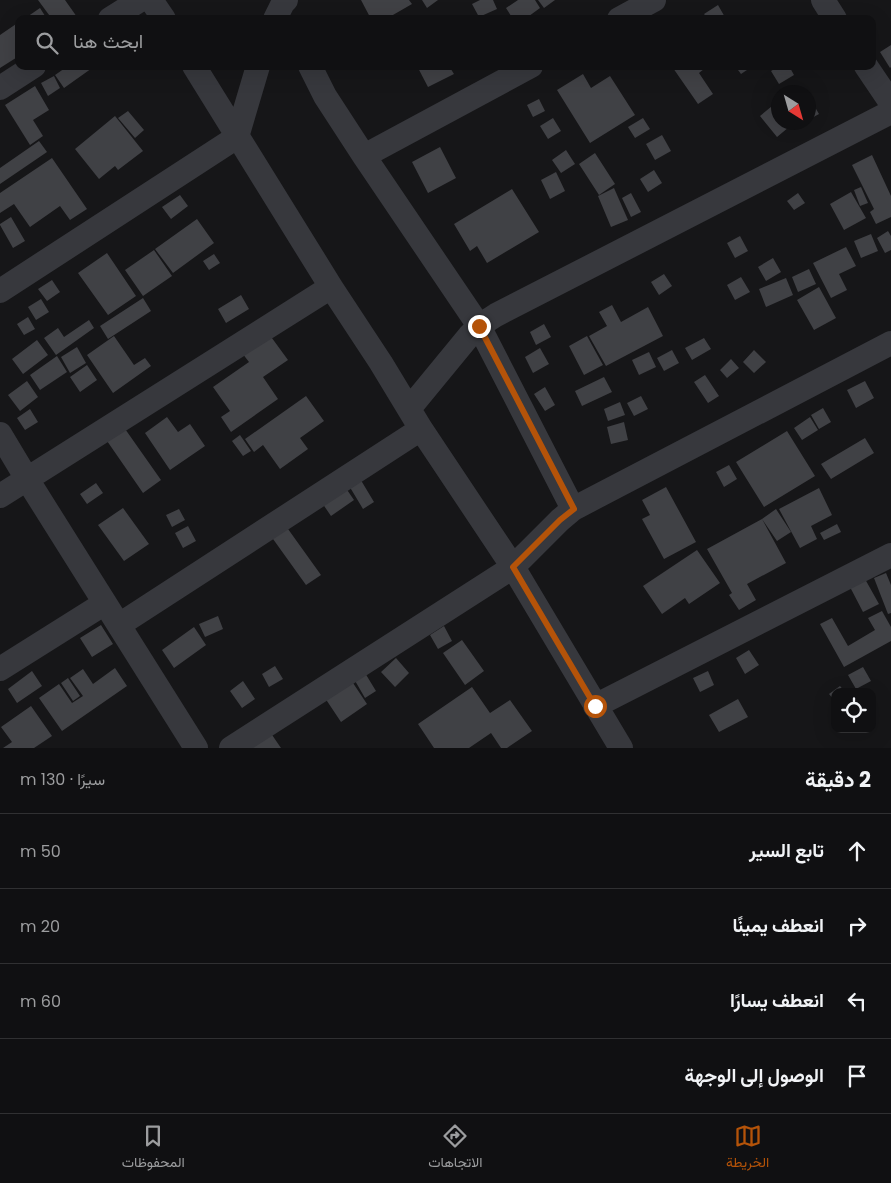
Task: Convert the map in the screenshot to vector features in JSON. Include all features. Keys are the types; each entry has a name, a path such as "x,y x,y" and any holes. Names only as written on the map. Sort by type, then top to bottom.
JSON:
{"street":[{"path":"116,15 140,0"},
{"path":"151,0 161,15"},
{"path":"626,15 654,0"},
{"path":"823,0 832,15"},
{"path":"0,88 28,70"},
{"path":"196,70 415,419 513,567 620,748"},
{"path":"0,291 237,136 257,70"},
{"path":"312,70 325,96 364,156 479,326 574,509"},
{"path":"364,156 524,70"},
{"path":"869,70 891,103"},
{"path":"119,625 415,419 469,336 496,314 891,112"},
{"path":"0,496 331,287"},
{"path":"231,748 513,567 560,520 574,509 891,343"},
{"path":"0,434 196,748"},
{"path":"595,706 891,555"},
{"path":"0,669 105,603"}],"building":[{"path":"38,0 65,0 76,15 49,15"},
{"path":"361,0 409,0 412,4 393,15 369,15"},
{"path":"422,0 438,0 427,8"},
{"path":"480,0 493,0 497,9 484,15 478,15 472,4"},
{"path":"518,0 535,0 540,8 530,15 510,15 506,8"},
{"path":"538,0 555,0 544,8"},
{"path":"718,5 724,15 705,15"},
{"path":"40,8 44,15 30,15"},
{"path":"15,25 15,59 0,68 0,35"},
{"path":"891,45 891,67 890,68 880,52"},
{"path":"62,70 89,70 64,88 55,75"},
{"path":"419,70 452,70 454,74 428,87"},
{"path":"674,70 703,70 699,73 713,94 698,104"},
{"path":"738,70 747,70 741,74"},
{"path":"791,70 794,75 779,84 771,71"},
{"path":"583,74 591,88 610,76 635,115 590,143 557,90"},
{"path":"54,76 60,88 48,96 41,83"},
{"path":"35,86 49,110 33,120 43,136 30,145 5,105"},
{"path":"539,99 545,111 533,117 527,105"},
{"path":"771,107 771,130 760,116"},
{"path":"128,111 144,130 135,138 118,118"},
{"path":"115,116 143,151 118,170 115,166 99,179 75,149"},
{"path":"553,118 561,131 548,139 540,126"},
{"path":"643,118 650,129 635,138 628,127"},
{"path":"771,130 785,130 777,137"},
{"path":"662,135 671,151 655,160 646,144"},
{"path":"39,141 47,152 0,184 0,168"},
{"path":"440,147 456,178 428,193 412,162"},
{"path":"566,150 575,164 561,173 552,160"},
{"path":"595,153 615,184 599,195 579,164"},
{"path":"872,155 891,196 891,217 876,224 870,212 874,209 852,165"},
{"path":"52,158 87,209 70,220 60,206 30,227 14,204 0,213 0,193"},
{"path":"654,170 662,183 648,192 640,179"},
{"path":"556,172 565,191 550,199 541,180"},
{"path":"861,187 868,203 860,206 854,190"},
{"path":"614,188 628,220 611,227 598,196"},
{"path":"512,189 539,232 487,263 477,246 470,251 454,224"},
{"path":"851,192 866,218 844,230 830,204"},
{"path":"631,193 641,212 631,217 622,198"},
{"path":"798,193 805,203 794,210 787,201"},
{"path":"180,195 188,206 171,219 162,207"},
{"path":"11,217 25,241 13,248 0,225"},
{"path":"197,219 214,243 173,273 155,249"},
{"path":"888,231 891,236 891,250 885,253 877,238"},
{"path":"871,234 878,251 861,258 854,241"},
{"path":"740,236 748,251 735,258 727,243"},
{"path":"846,247 856,266 839,274 847,290 831,298 813,263"},
{"path":"154,250 172,276 143,296 125,270"},
{"path":"107,253 136,296 108,315 78,273"},
{"path":"214,254 220,263 209,270 203,261"},
{"path":"773,258 781,272 766,281 758,267"},
{"path":"809,269 816,284 798,292 792,277"},
{"path":"664,274 672,286 659,295 651,282"},
{"path":"741,277 750,292 735,300 727,285"},
{"path":"786,278 793,295 766,307 759,289"},
{"path":"52,280 60,292 47,301 38,289"},
{"path":"819,287 836,318 814,330 797,300"},
{"path":"241,295 249,309 226,323 218,309"},
{"path":"143,298 151,311 108,339 100,326"},
{"path":"41,299 49,312 36,320 28,307"},
{"path":"612,305 621,322 648,307 663,336 606,366 589,336 607,326 599,312"},
{"path":"28,317 35,329 24,335 17,324"},
{"path":"89,320 94,328 56,355 44,338 58,328 64,337"},
{"path":"544,324 551,337 536,345 530,332"},
{"path":"269,334 288,360 263,377 278,399 231,432 221,417 230,411 213,387 249,362 242,353"},
{"path":"114,336 134,365 145,358 151,366 113,393 87,355"},
{"path":"587,336 603,365 584,375 569,346"},
{"path":"704,338 711,349 692,360 685,348"},
{"path":"37,340 48,355 23,374 12,359"},
{"path":"77,347 86,363 70,373 61,357"},
{"path":"540,348 549,364 533,373 525,357"},
{"path":"672,350 679,363 664,371 657,358"},
{"path":"754,350 766,362 754,373 743,362"},
{"path":"649,352 656,367 639,375 632,360"},
{"path":"57,356 67,372 40,390 30,375"},
{"path":"731,359 739,368 727,378 720,370"},
{"path":"87,365 97,380 80,392 70,377"},
{"path":"705,375 719,396 708,403 694,382"},
{"path":"604,377 612,392 582,406 575,391"},
{"path":"27,381 38,397 20,411 8,395"},
{"path":"865,381 874,398 856,408 847,390"},
{"path":"545,387 555,405 545,411 534,394"},
{"path":"306,396 324,421 300,438 308,449 280,469 263,445 254,452 245,439"},
{"path":"641,396 648,409 634,416 627,403"},
{"path":"620,402 625,415 608,421 604,409"},
{"path":"823,408 831,422 819,429 811,415"},
{"path":"30,409 38,422 25,430 17,418"},
{"path":"167,417 178,432 190,424 205,446 170,470 145,433"},
{"path":"810,417 818,430 802,440 794,428"},
{"path":"624,422 628,440 611,444 607,427"},
{"path":"123,426 161,480 143,493 105,438"},
{"path":"787,431 815,476 764,507 736,462"},
{"path":"240,435 251,451 243,456 232,441"},
{"path":"865,438 874,453 831,479 821,464"},
{"path":"729,465 737,479 724,487 716,472"},
{"path":"356,472 374,502 363,509 345,479"},
{"path":"341,481 354,500 331,516 318,497"},
{"path":"96,483 103,493 87,504 80,494"},
{"path":"666,487 696,542 664,559 642,519 650,515 642,500"},
{"path":"819,488 832,515 811,526 817,539 800,548 779,509"},
{"path":"123,508 149,544 124,561 98,525"},
{"path":"179,509 185,520 172,527 166,515"},
{"path":"776,509 791,532 777,541 762,519"},
{"path":"762,519 786,563 747,584 756,600 739,610 729,595 732,593 707,549"},
{"path":"283,522 321,575 306,585 268,532"},
{"path":"837,524 841,532 824,540 820,533"},
{"path":"188,526 196,541 183,548 175,533"},
{"path":"697,550 720,583 689,604 685,598 662,614 643,586"},
{"path":"886,573 891,585 891,613 888,614 874,578"},
{"path":"865,579 879,604 863,612 850,587"},
{"path":"882,611 891,627 891,641 844,667 820,624 832,618 848,646 875,630 868,618"},
{"path":"218,616 223,629 205,637 199,624"},
{"path":"101,625 113,644 92,657 80,638"},
{"path":"444,626 452,641 438,649 430,635"},
{"path":"194,627 206,645 174,668 162,650"},
{"path":"462,640 484,671 465,685 443,653"},
{"path":"749,650 759,665 745,674 736,658"},
{"path":"396,658 409,673 395,687 381,672"},
{"path":"275,666 283,679 269,687 262,674"},
{"path":"863,667 871,681 855,688 848,675"},
{"path":"115,668 127,686 62,731 39,698 59,684 72,703 83,696 70,678 83,669 93,684"},
{"path":"32,671 42,686 17,703 8,689"},
{"path":"708,671 714,685 700,692 693,678"},
{"path":"365,673 376,691 365,698 354,679"},
{"path":"349,677 367,704 341,722 323,695"},
{"path":"68,678 80,696 73,701 61,683"},
{"path":"243,681 255,699 242,708 230,691"},
{"path":"472,687 490,713 510,700 532,731 507,748 501,748 491,733 469,748 434,748 418,724"},
{"path":"738,699 748,717 719,732 709,715"},
{"path":"31,706 52,736 34,748 3,748 12,742 1,727"},
{"path":"268,729 281,748 245,748"}],"route":[{"path":"479,326 574,509 560,520 513,567 595,706"}]}
